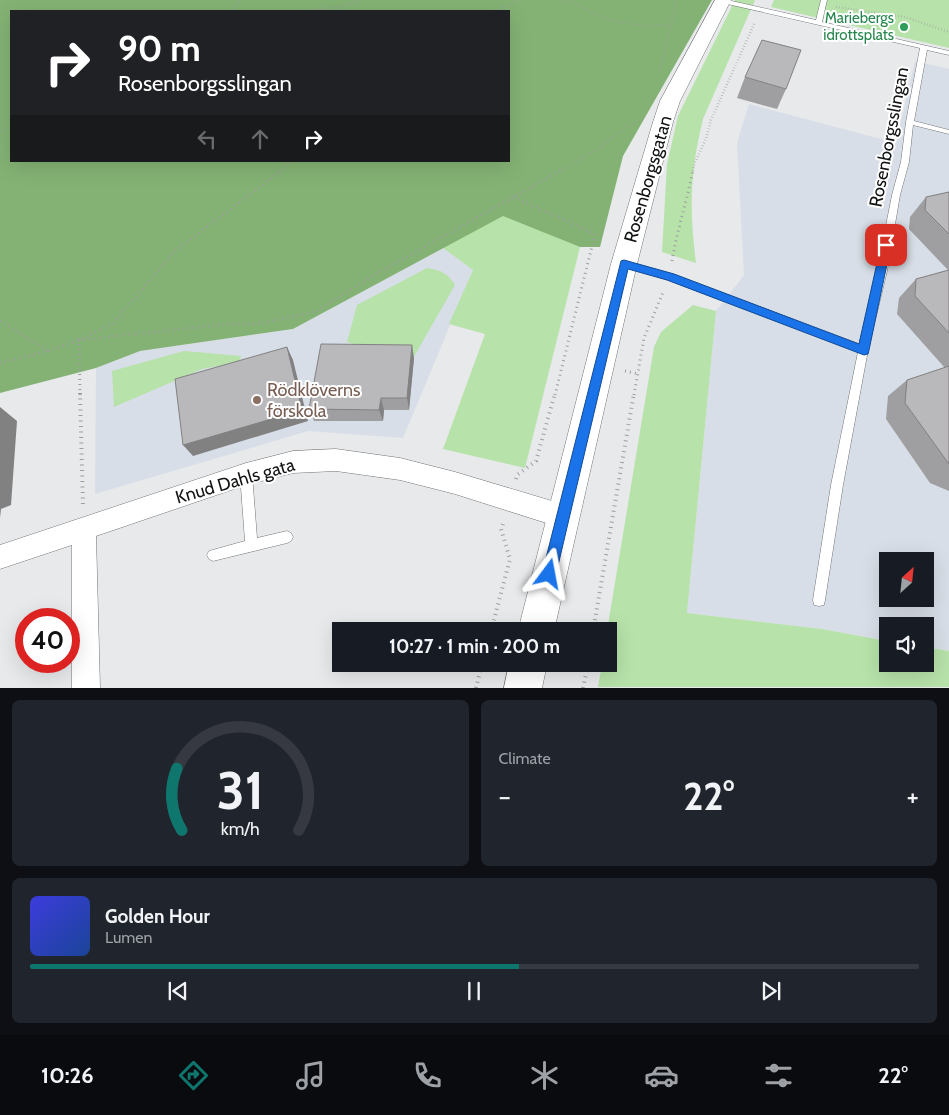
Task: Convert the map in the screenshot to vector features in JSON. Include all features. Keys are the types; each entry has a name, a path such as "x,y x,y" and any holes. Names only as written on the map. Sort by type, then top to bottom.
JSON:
{"street":[{"name":"Rosenborgsgatan","path":"538,622 624,264 665,115 723,0"},
{"name":"Knud Dahls gata","path":"0,557 246,474 293,462 336,460 400,469 454,483 510,502 562,516"},
{"path":"84,530 86,688"},
{"path":"523,688 526,672"}],"lane":[{"name":"Rosenborgsslingan","path":"723,0 949,53"},
{"path":"818,23 823,2"},
{"name":"Rosenborgsslingan","path":"819,600 837,485 882,272 896,195 905,162 910,122 924,47"},
{"path":"910,122 949,132"},
{"path":"624,264 670,277 864,350"},
{"path":"246,474 251,546"},
{"path":"213,555 287,537"}],"path":[{"path":"232,10 240,0"},
{"path":"304,10 336,8 353,5 362,0"},
{"path":"497,10 522,0"},
{"path":"559,0 577,4 590,12 617,22 647,26 669,25"},
{"path":"659,76 676,0"},
{"path":"823,2 905,17 949,32"},
{"path":"336,8 345,10"},
{"path":"595,622 644,338 670,277 676,234 688,197 695,162 706,139 711,120 762,10"},
{"path":"79,340 219,325 264,323 317,311 369,278 590,154 638,122 641,114"},
{"path":"0,363 48,351 79,340 113,323 175,250 279,173 290,162"},
{"path":"493,622 510,559 501,529 516,475 536,461 566,356 571,325 595,234 513,197"},
{"path":"0,321 48,351"},
{"path":"79,340 84,530"},
{"path":"476,688 480,672"},
{"path":"583,688 586,672"}],"shaded area":[{"path":"915,61 949,69 949,651 934,648 934,617 879,617 879,640 822,629 687,613 716,311 744,275 737,143 749,104 896,143"},
{"name":"Rödklöverns förskola","path":"443,248 473,270 403,438 308,431 95,494 96,368 140,351 293,329"}],"green space":[{"path":"0,0 712,0 623,156 600,247 580,247 503,216 293,329 140,351 96,368 0,393"},
{"path":"735,0 755,0 703,119 695,156 692,190 692,225 696,263 662,252 667,164 678,116"},
{"name":"Mariebergs idrottsplats","path":"774,0 949,0 949,48 771,7"},
{"path":"503,215 580,247 525,468 443,449 485,334 449,324 473,270 443,248"},
{"path":"427,268 444,273 455,285 411,362 347,342 357,305"},
{"path":"693,305 716,311 687,613 822,629 879,640 879,672 934,672 934,648 949,651 949,687 598,687 601,672 617,672 617,622 608,622 654,347 661,332"},
{"path":"184,351 241,356 239,362 202,369 114,407 112,371"}],"building":[{"path":"762,40 801,50 786,89 745,77"},
{"path":"949,192 949,234 925,210 926,197"},
{"path":"949,270 949,333 915,296 916,279"},
{"path":"321,344 412,345 407,398 381,398 379,410 309,409"},
{"path":"287,347 302,410 183,445 175,379"},
{"path":"949,366 949,464 905,403 907,380"}],"place":[{"name":"Mariebergs idrottsplats","path":"904,27"},
{"name":"Rödklöverns förskola","path":"257,400"}],"route":[{"path":"549,574 624,264 670,277 864,350 882,272 886,245"}]}
